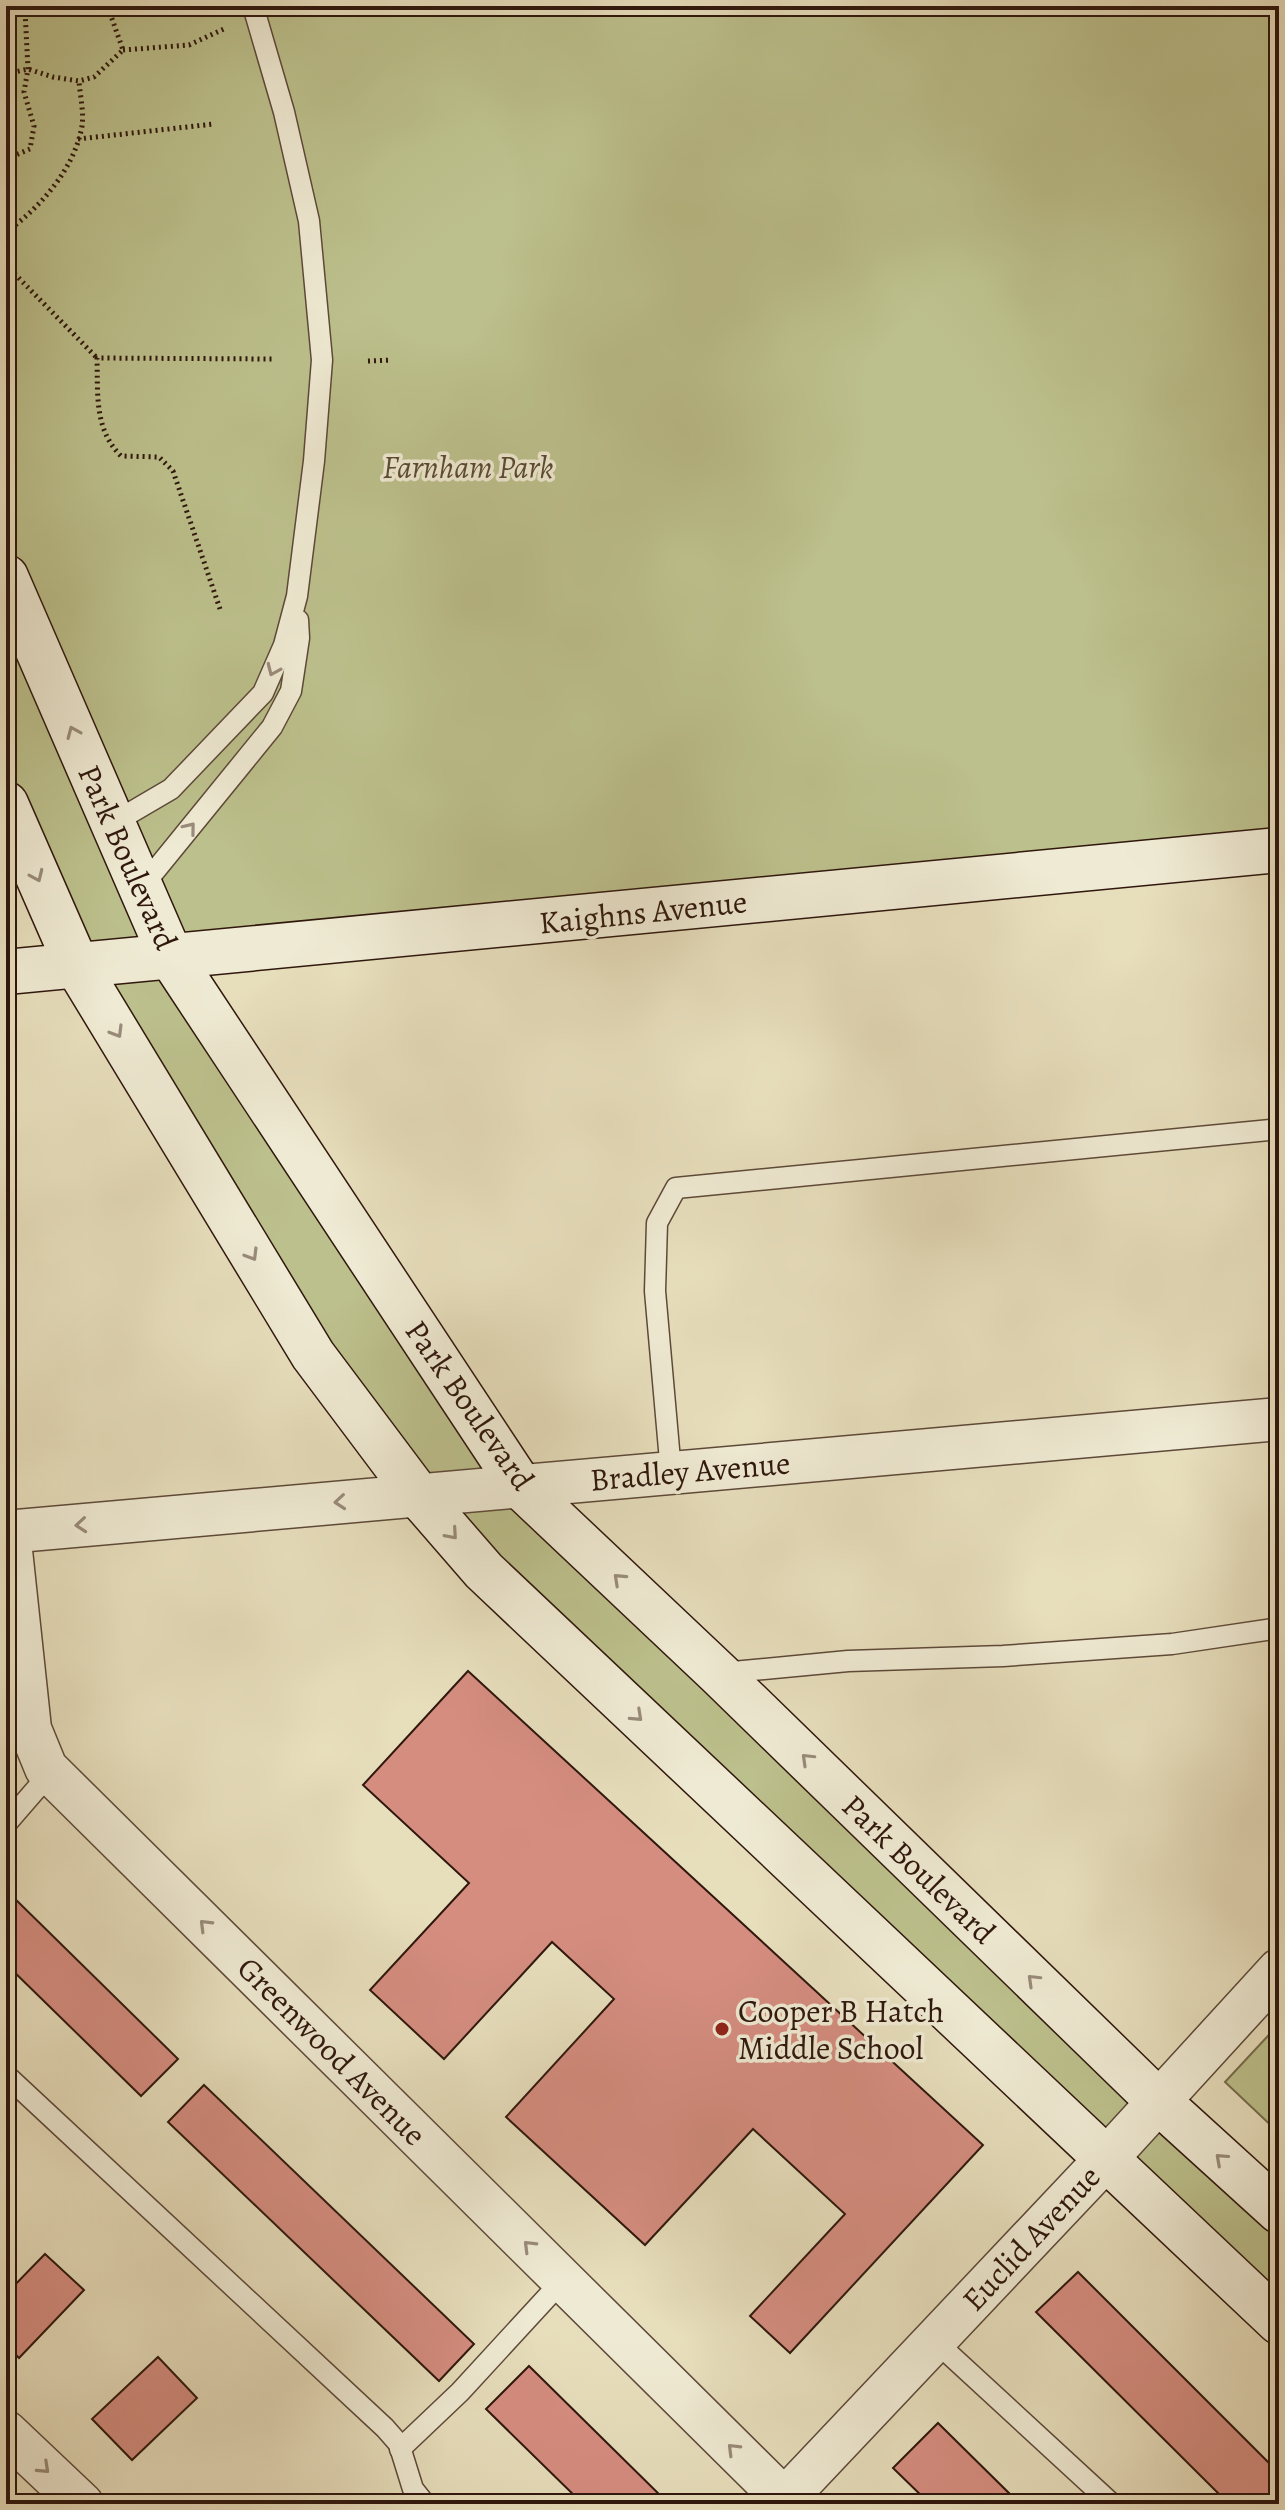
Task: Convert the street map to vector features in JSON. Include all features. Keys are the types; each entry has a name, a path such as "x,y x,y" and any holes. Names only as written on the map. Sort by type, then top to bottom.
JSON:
{"street":[{"name":"Park Boulevard","path":"6,577 171,957 521,1487 718,1673 1159,2102 1279,2211"},
{"path":"6,804 77,966 313,1355 418,1495 484,1571 1279,2322"},
{"name":"Kaighns Avenue","path":"6,972 1279,850"},
{"name":"Bradley Avenue","path":"8,1532 1279,1419"},
{"name":"Greenwood Avenue","path":"8,1532 30,1729 46,1768 784,2503"},
{"name":"Euclid Avenue","path":"784,2503 1279,1970"},
{"path":"6,2432 82,2504"}],"lane":[{"path":"113,823 171,789 263,693 284,645 297,596 314,461 322,360 309,221 284,112 255,10"},
{"path":"141,888 272,727 285,703 291,691 299,638 297,596"},
{"path":"671,1472 655,1291 657,1223 676,1188 1279,1129"},
{"path":"718,1673 848,1661 1003,1656 1172,1644 1279,1628"},
{"path":"6,1824 51,1772"},
{"path":"6,2075 374,2417 399,2444 413,2489 425,2504"},
{"path":"400,2449 460,2392 563,2280"},
{"path":"935,2341 1112,2504"}],"path":[{"path":"18,6 25,11"},
{"path":"25,11 35,6"},
{"path":"94,6 111,16 123,50"},
{"path":"6,74 28,69 79,81 94,77 123,50 189,45 255,10"},
{"path":"6,159 30,149 34,126 24,92 28,69 25,11"},
{"path":"6,232 18,224 55,184 72,159 83,124 79,81"},
{"path":"78,139 214,124"},
{"path":"6,265 97,358 98,419 108,444 121,456 159,457 173,471 220,609"},
{"path":"97,358 272,359"},
{"path":"368,361 391,360"}],"green space":[{"name":"Farnham Park","path":"6,6 1279,6 1279,850 172,957 521,1487 1279,2211 1279,2322 418,1495 6,804"},
{"path":"1279,2024 1279,2133 1225,2082"}],"building":[{"name":"Cooper B Hatch Middle School","path":"468,1671 983,2145 790,2353 750,2316 845,2214 753,2129 645,2245 506,2117 614,1999 552,1942 444,2059 370,1990 469,1883 363,1785"},
{"path":"6,1890 178,2059 141,2096 6,1964"},
{"path":"204,2085 474,2344 439,2381 168,2122"},
{"path":"45,2254 84,2290 19,2358 6,2345 6,2294"},
{"path":"1078,2272 1279,2473 1279,2504 1229,2504 1036,2312"},
{"path":"158,2357 197,2398 132,2460 92,2419"},
{"path":"529,2366 666,2501 663,2504 583,2504 486,2409"},
{"path":"938,2423 1020,2504 930,2504 893,2468"}],"place":[{"name":"Cooper B Hatch Middle School","path":"722,2029"}]}
